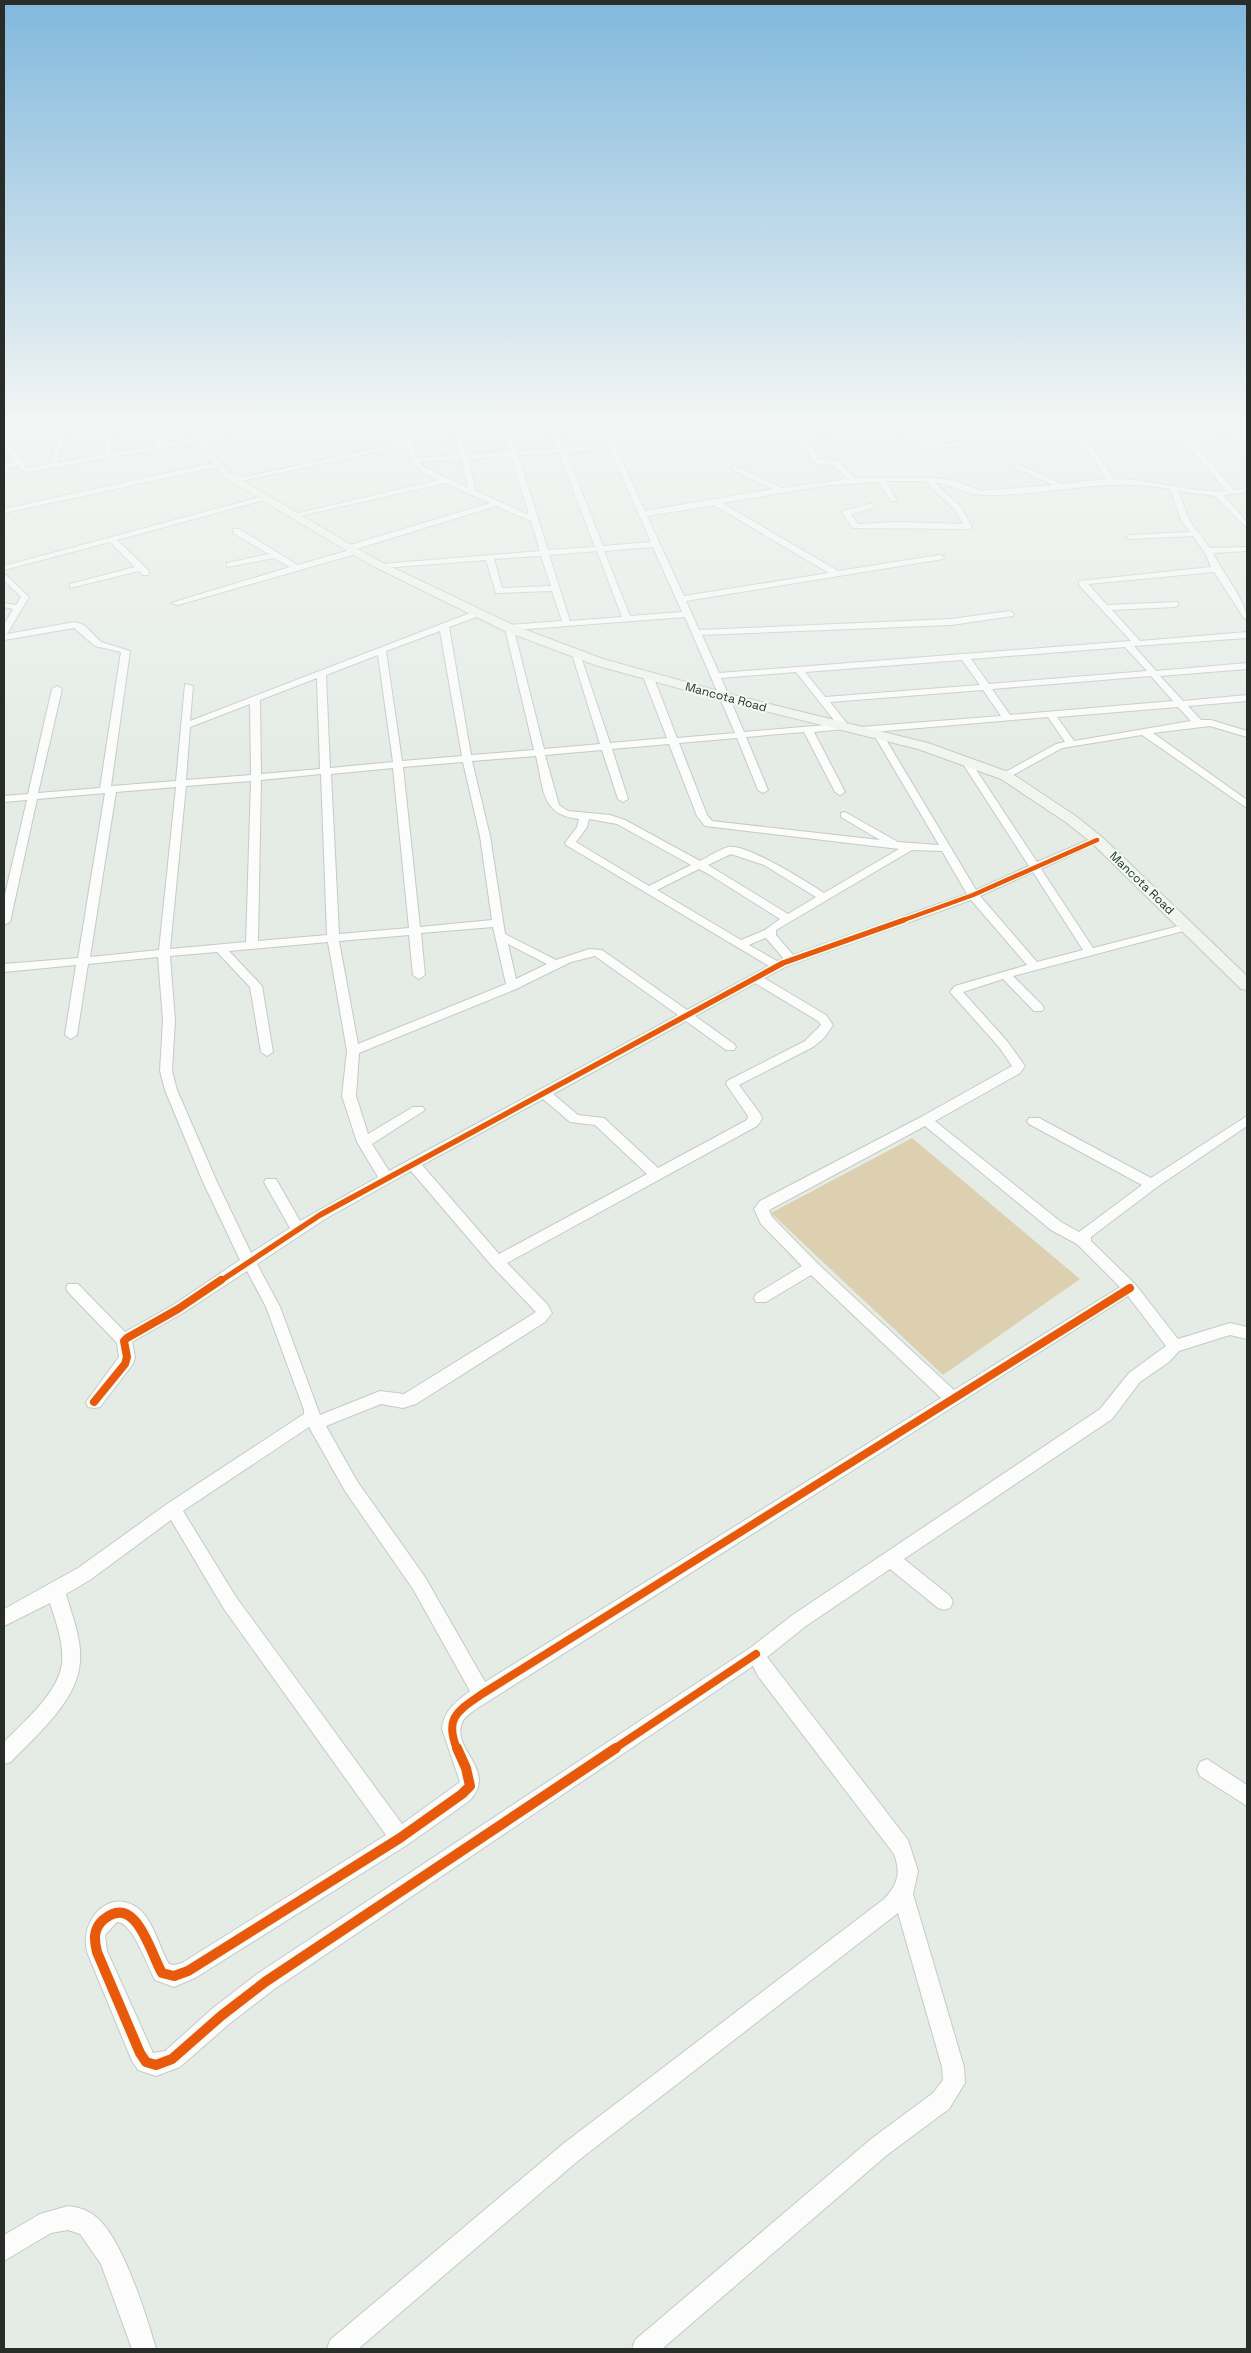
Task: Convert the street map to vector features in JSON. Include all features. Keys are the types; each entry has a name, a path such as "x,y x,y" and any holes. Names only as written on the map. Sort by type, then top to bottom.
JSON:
{"main road":[{"name":"Mancota Road","path":"329,536 382,566 509,628 576,654 725,698 922,746 1006,776 1072,820 1097,840 1247,985"}],"street":[{"path":"6,564 123,536"},
{"path":"244,536 297,568"},
{"path":"175,603 297,568 397,536"},
{"path":"539,536 567,624"},
{"path":"595,536 627,619"},
{"path":"652,536 742,736 763,790"},
{"path":"772,536 835,573"},
{"path":"1130,537 1156,536"},
{"path":"1196,536 1208,551 1216,569 1247,616"},
{"path":"73,586 144,571 111,539"},
{"path":"382,566 656,544"},
{"path":"1208,551 1247,549"},
{"path":"230,564 276,555"},
{"path":"488,557 500,591 555,588"},
{"path":"682,599 940,557"},
{"path":"1198,723 1154,674 1133,644 1082,583 1216,569"},
{"path":"4,575 25,598 4,632"},
{"path":"1104,608 1175,604"},
{"path":"4,605 19,608"},
{"path":"185,726 478,613"},
{"path":"688,614 509,628 539,752 556,808 565,814 610,818 621,822 699,864 788,919"},
{"path":"695,633 933,623 1010,614"},
{"path":"4,637 75,625 81,627 98,644 126,651 108,789 71,1035"},
{"path":"444,626 467,758 485,836 500,936 512,986"},
{"path":"715,676 1247,636"},
{"path":"382,650 398,765 419,975"},
{"path":"576,654 605,748 623,798"},
{"path":"966,657 1008,718"},
{"path":"821,700 1242,666 1247,677"},
{"path":"799,670 821,700 844,726"},
{"path":"321,674 327,770 333,938 353,1051 349,1096 364,1142 386,1178"},
{"path":"648,676 705,821 717,826 768,863 824,898"},
{"path":"188,686 181,783 164,954 169,1020 166,1071 171,1090 210,1182 248,1261 259,1278 273,1307 312,1410 314,1420 352,1486 419,1583 482,1694"},
{"path":"4,922 57,690"},
{"path":"861,730 1247,698"},
{"path":"252,944 256,776 255,699"},
{"path":"1051,715 1071,744"},
{"path":"1006,776 1050,750 1071,744 1143,731 1198,723 1211,723 1245,733"},
{"path":"4,799 844,726"},
{"path":"808,730 840,792"},
{"path":"1143,731 1247,805"},
{"path":"878,735 973,895 1034,966"},
{"path":"966,761 1090,952"},
{"path":"845,815 897,845"},
{"path":"585,816 582,827 570,843 651,889 777,966"},
{"path":"651,889 699,864 737,839 946,848"},
{"path":"124,1342 134,1333 178,1309 298,1229 386,1178 777,966 973,895 1097,840"},
{"path":"741,944 769,932 910,847"},
{"path":"4,968 498,922"},
{"path":"954,1400 812,1266 766,1220 760,1210 765,1205 926,1120 1019,1066 1003,1044 956,992 963,987 1034,966 1187,927"},
{"path":"769,932 790,960"},
{"path":"500,936 556,964"},
{"path":"220,949 256,986 267,1052"},
{"path":"353,1051 512,986 556,964 590,952 598,952 730,1047"},
{"path":"1005,974 1038,1008"},
{"path":"497,1262 752,1123 755,1119 754,1115 732,1084 800,1049 826,1028 826,1022 822,1018 755,978"},
{"path":"544,1093 575,1120 599,1121 656,1174"},
{"path":"364,1142 418,1110"},
{"path":"926,1120 1056,1226 1082,1240 1096,1257 1130,1288 1158,1321 1174,1346"},
{"path":"1082,1240 1088,1230 1247,1120"},
{"path":"1034,1121 1152,1184"},
{"path":"4,1618 56,1591 173,1509 314,1420 380,1397 406,1401 540,1318 544,1313 542,1308 497,1262 414,1164"},
{"path":"271,1182 298,1229"},
{"path":"761,1298 812,1266"},
{"path":"72,1288 124,1342 127,1357 125,1364 94,1402"},
{"path":"1130,1288 482,1694 456,1714 450,1723 451,1735 471,1776 470,1786 462,1794 400,1838 188,1971 174,1976 162,1973 137,1922 129,1912 120,1910 108,1915 97,1926 93,1937 97,1952 140,2053 146,2062 156,2065 172,2059 221,2016 265,1982 756,1654 800,1620 1106,1414 1118,1402 1135,1376 1174,1346 1230,1329 1247,1333"},
{"path":"173,1509 230,1604 400,1838"},
{"path":"891,1559 944,1602"},
{"path":"4,1755 59,1693 69,1676 71,1662 68,1638 56,1591"},
{"path":"339,2349 571,2152 892,1906 903,1895 910,1876 907,1861 901,1847 764,1670 756,1654"},
{"path":"1207,1769 1247,1796"},
{"path":"644,2349 879,2147 941,2101 954,2083 954,2067 903,1895"},
{"path":"4,2248 40,2226 59,2219 78,2219 92,2228 107,2248 144,2349"}],"shaded area":[{"path":"912,1138 1080,1279 943,1375 771,1213"}],"cycle path":[{"path":"94,1402 125,1364 127,1357 124,1341 127,1338 178,1309 320,1215 783,963 973,895 1097,840"},
{"path":"756,1654 265,1982 221,2016 172,2059 156,2065 146,2062 140,2053 97,1952 95,1931 103,1920 114,1912 124,1912 132,1917 140,1927 162,1973 174,1976 188,1971 400,1838 462,1794 470,1786 469,1777 451,1729 452,1721 457,1713 469,1703 1130,1288"}]}
